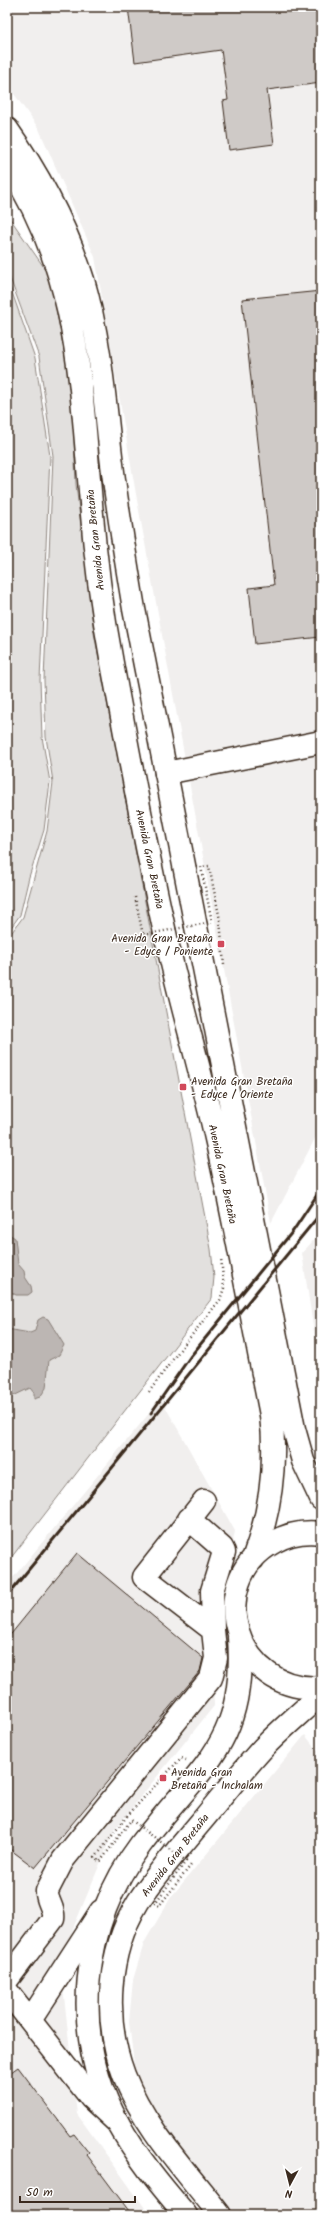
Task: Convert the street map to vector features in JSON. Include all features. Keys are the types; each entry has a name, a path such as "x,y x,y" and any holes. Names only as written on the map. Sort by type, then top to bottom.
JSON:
{"main road":[{"name":"Avenida Gran Bretaña","path":"7,129 36,173 56,210 74,255 90,308 100,363 125,560 166,773 293,1423 303,1461 321,1498"},
{"name":"Avenida Gran Bretaña","path":"7,163 25,192 50,246 68,302 74,328 81,379 99,586 144,832 168,944 217,1141 270,1415 274,1447 272,1483 266,1521 253,1559"},
{"path":"144,832 145,818 152,794 158,781 166,773 321,742"},
{"path":"204,1501 144,1577 213,1630"},
{"path":"7,1980 53,1919 54,1913 46,1896 47,1891 63,1860 211,1678 216,1658 213,1630 212,1591 224,1552 222,1548 189,1519"},
{"path":"31,2020 107,1903 124,1869 142,1843 203,1769 223,1740 233,1717 240,1669 239,1637 235,1619 236,1592 243,1574 253,1559 269,1545 288,1536 308,1532 321,1533"},
{"path":"239,1637 250,1657 266,1673 297,1686 321,1687"},
{"name":"Avenida Gran Bretaña","path":"220,2215 143,2113 124,2075 118,2055 111,2019 114,1964 130,1917 165,1865 264,1748 321,1694"},
{"path":"107,1903 96,1936 88,1983 88,2024 95,2064 108,2104 118,2123 148,2169 186,2215"},
{"path":"7,1991 91,2098 118,2123"}],"path":[{"path":"135,897 143,935 212,922 202,868 209,866 220,920"},
{"path":"149,1392 179,1351 220,1300 224,1288 220,1265 221,1255"},
{"path":"191,1865 160,1906 155,1903 186,1861 131,1820 100,1862 96,1858 127,1816 181,1758 203,1769"}],"shaded area":[{"path":"7,7 321,7 321,1127 271,1223 137,500 95,257 39,129 7,84"},
{"path":"7,214 50,276 67,366 73,416 76,485 94,633 211,1249 214,1277 212,1298 7,1563 7,939 23,917 47,831 53,782 46,737 44,680 53,456 39,357 7,270"},
{"path":"7,278 35,358 50,456 40,680 42,737 50,782 44,830 29,877 20,915 7,933"},
{"path":"321,1232 321,1379 302,1253"},
{"path":"7,1233 15,1238 18,1264 24,1271 25,1277 31,1286 32,1292 28,1295 16,1295 7,1290"},
{"path":"43,1317 48,1319 64,1345 59,1355 49,1360 46,1388 40,1397 34,1399 34,1393 30,1388 7,1399 7,1329 30,1333 35,1331 38,1320"},
{"path":"161,1399 235,1531 212,1654 214,1706 114,1830 60,1960 77,2114 150,2215 7,2215 7,1585"},
{"path":"305,1735 321,1755 321,2215 227,2215 148,2104 140,2085 134,2064 129,2022 133,1980 144,1943 171,1897"}],"building":[{"path":"128,7 321,7 321,83 267,90 274,144 229,150 223,101 228,100 221,50 135,62"},
{"path":"321,291 321,637 255,644 249,588 274,585 242,299"},
{"path":"77,1553 203,1658 200,1671 35,1868 7,1847 7,1639"},
{"path":"18,2067 70,2136 74,2134 89,2153 87,2155 132,2215 7,2215 7,2075"}],"railway":[{"path":"151,1413 190,1357 293,1231 321,1189"},
{"path":"7,1596 321,1213"}],"place":[{"name":"Avenida Gran Bretaña - Edyce / Poniente","path":"221,944"},
{"name":"Avenida Gran Bretaña - Edyce / Oriente","path":"183,1087"},
{"name":"Avenida Gran Bretaña - Inchalam","path":"163,1778"}]}
